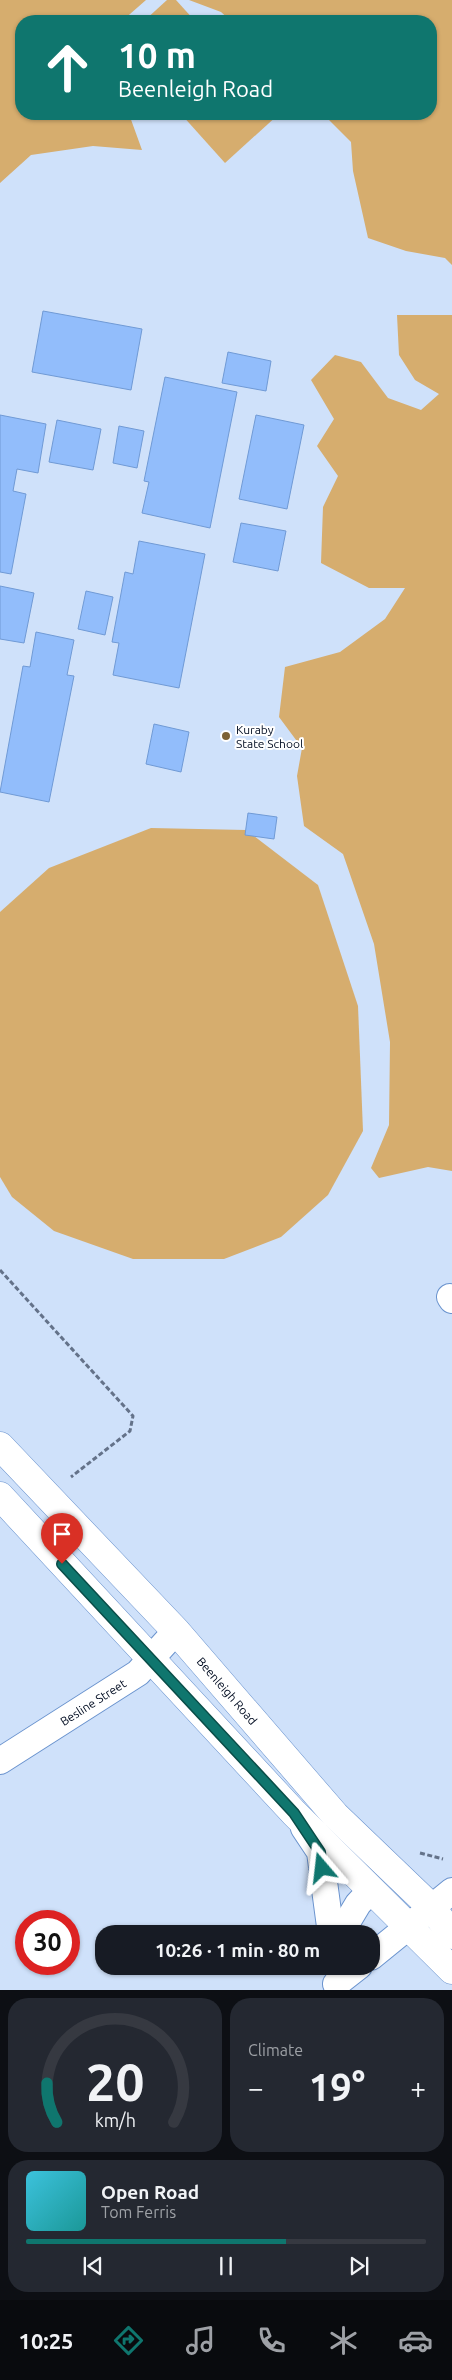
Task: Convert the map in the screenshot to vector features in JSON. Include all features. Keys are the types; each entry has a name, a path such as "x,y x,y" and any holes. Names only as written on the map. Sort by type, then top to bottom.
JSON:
{"main road":[{"name":"Beenleigh Road","path":"0,1446 176,1631 335,1815 442,1900 452,1935"},
{"path":"0,1496 294,1813 452,1970"}],"street":[{"name":"Besline Street","path":"0,1761 138,1673 176,1631"},
{"path":"294,1813 320,1852 330,1925"},
{"path":"345,1925 358,1904 371,1890"},
{"path":"380,1950 442,1900"}],"path":[{"path":"0,1270 133,1416 130,1431 71,1477 69,1484"},
{"path":"418,1852 443,1859"}],"shaded area":[{"path":"0,0 146,0 129,15 15,15 15,120 131,120 142,150 93,146 31,155 0,183"},
{"path":"167,0 176,0 190,15 151,15"},
{"path":"189,0 452,0 452,265 445,258 406,251 368,238 353,171 351,142 329,120 437,120 437,15 224,15"},
{"path":"186,120 272,120 225,163"},
{"path":"397,315 452,315 452,1171 428,1167 379,1178 371,1168 389,1125 390,1042 374,944 343,854 304,826 297,776 302,748 279,717 285,667 340,652 385,619 405,588 369,588 321,563 323,507 338,476 317,446 334,419 311,380 335,355 361,362 388,398 421,410 439,394 415,380 399,355"},
{"path":"151,828 246,830 318,885 358,1006 363,1131 328,1195 281,1237 224,1259 133,1259 54,1231 12,1197 0,1177 0,912 49,868"}],"building":[{"path":"43,311 142,329 131,390 32,372"},
{"path":"228,352 271,361 266,391 222,383"},
{"path":"165,377 237,392 210,528 142,513 149,482 144,481"},
{"path":"0,415 46,424 38,473 17,469 13,491 26,494 11,574 0,572"},
{"path":"256,415 304,425 287,509 239,499"},
{"path":"57,420 101,429 93,470 49,462"},
{"path":"119,426 144,431 137,468 113,463"},
{"path":"241,523 286,531 278,571 233,562"},
{"path":"139,541 205,554 179,688 113,675 119,643 112,642 125,572 133,574"},
{"path":"0,586 34,593 24,643 0,639"},
{"path":"86,591 113,597 105,635 78,629"},
{"path":"36,632 74,640 67,675 74,676 49,802 0,792 23,666 30,667"},
{"path":"154,724 189,732 181,772 146,764"},
{"path":"248,813 277,817 274,839 245,835"}],"place":[{"name":"Kuraby State School","path":"226,736"}],"route":[{"path":"62,1564 294,1813 320,1852 322,1868"}]}
